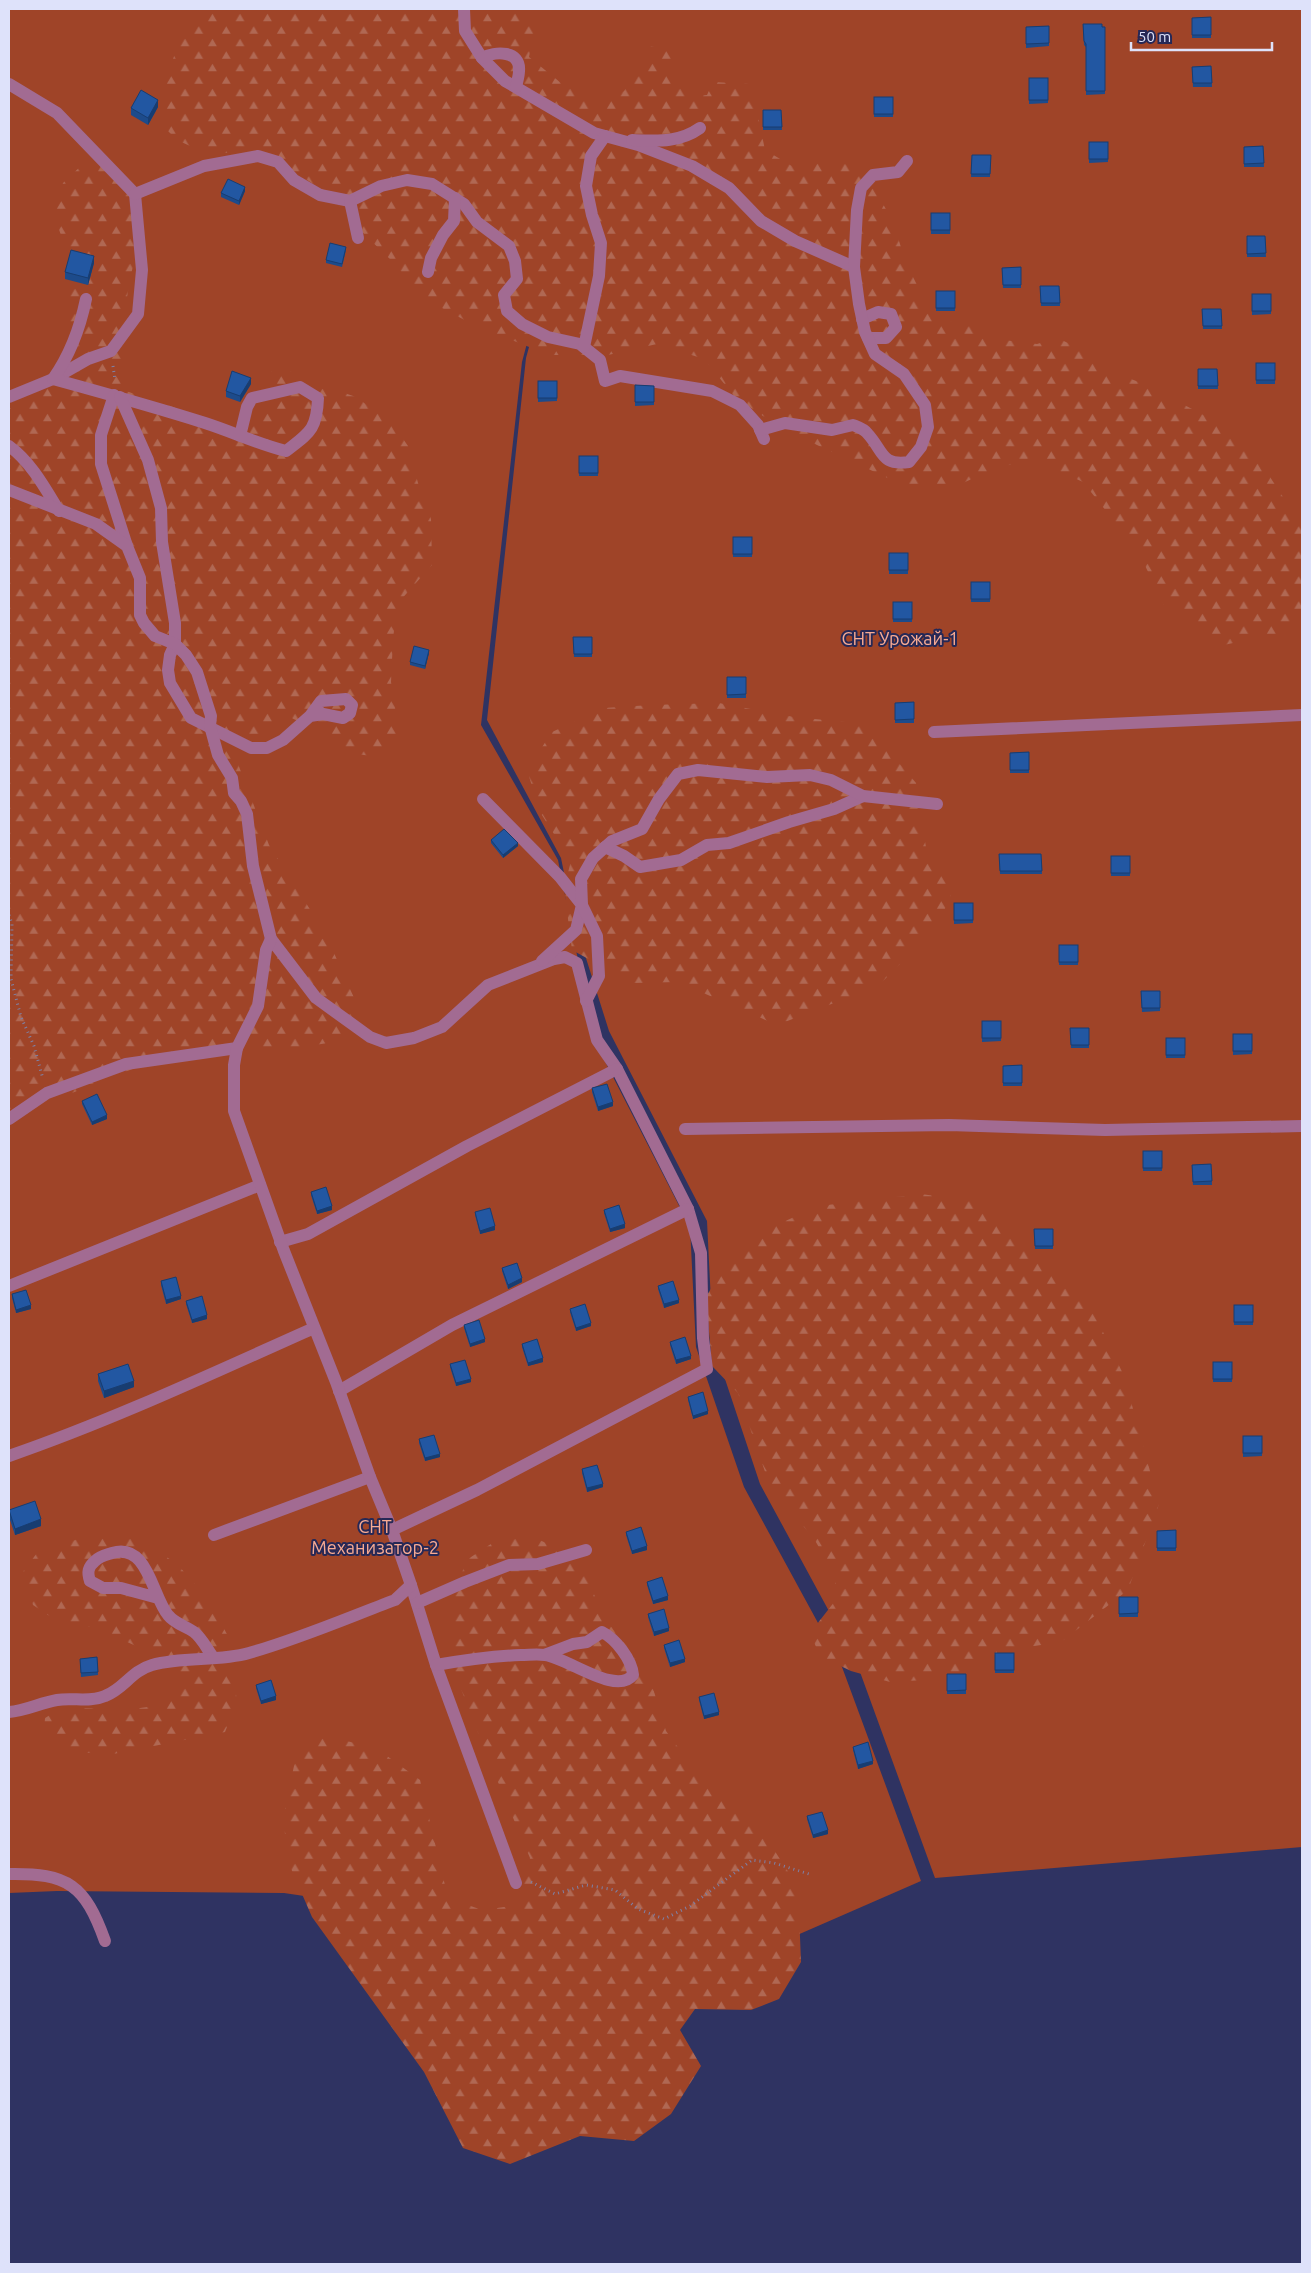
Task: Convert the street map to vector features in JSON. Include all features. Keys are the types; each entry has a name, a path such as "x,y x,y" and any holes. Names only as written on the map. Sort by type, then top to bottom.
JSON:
{"street":[{"path":"464,9 465,31 482,58 505,81 594,133 692,166 729,188 761,221 794,241 854,266"},
{"path":"482,58 490,53 505,52 516,60 520,69 516,87"},
{"path":"9,84 56,113 135,194 142,270 138,314 111,351 88,359 53,379 9,397"},
{"path":"620,141 668,141 690,135 700,128"},
{"path":"584,347 599,276 602,244 592,215 586,186 591,156 605,136"},
{"path":"135,194 204,166 258,156 278,162 294,180 320,195 350,200 381,186 408,180 432,184 464,204 477,222 509,246 515,261 517,279 504,295 507,311 522,324 548,337 580,344 600,360 605,381 620,376 712,391 740,405 762,434 785,423 832,430 854,425 866,432 886,460 898,464 909,462 921,447 928,427 925,405 904,374 875,354 862,319 854,266 857,210 861,188 874,175 898,172 907,161"},
{"path":"428,272 431,258 454,221 455,198"},
{"path":"350,200 358,238"},
{"path":"53,379 68,353 82,319 86,299"},
{"path":"862,319 878,312 891,314 896,327 886,338 868,338"},
{"path":"53,379 160,408 262,445 286,451 309,433 318,418 318,398 300,387 252,398 247,407 240,436"},
{"path":"117,396 101,435 100,464 127,546 140,578 140,615 155,636 175,644 186,655 197,672 211,716 211,730 218,755 232,778 234,793 241,801 247,814 253,866 271,940 316,998 370,1037 386,1043 414,1038 442,1028 488,985 554,959 565,958 577,963 598,1040 617,1069 688,1209 701,1253 703,1338 708,1369 476,1490 392,1530"},
{"path":"117,396 148,460 161,508 162,542 175,623 175,644 170,655 168,670 170,683 191,718 211,730 251,748 267,748 283,740 310,716"},
{"path":"9,446 20,454 46,489 58,511"},
{"path":"9,490 58,511 96,524 127,546"},
{"path":"934,732 1302,715"},
{"path":"536,966 576,930 582,905 581,879 593,858 612,841 642,829 659,799 678,774 698,770 768,777 810,775 831,780 863,796 937,804"},
{"path":"605,847 624,856 640,868 681,860 707,844 729,843 834,809 863,796"},
{"path":"483,798 560,877 582,905 596,936 599,976 586,1001"},
{"path":"271,940 266,950 258,1006 237,1048 234,1065 234,1111 280,1242 392,1530 436,1664 516,1883"},
{"path":"9,1119 47,1093 126,1064 237,1048"},
{"path":"280,1242 308,1234 467,1146 617,1069"},
{"path":"685,1129 949,1125 1105,1130 1302,1126"},
{"path":"9,1286 260,1185"},
{"path":"339,1391 452,1324 688,1209"},
{"path":"9,1456 54,1440 168,1393 314,1328"},
{"path":"214,1535 370,1477"},
{"path":"416,1604 509,1565 538,1564 586,1550"},
{"path":"158,1598 121,1588 103,1588 90,1581 87,1574 90,1566 98,1558 112,1553 121,1551 131,1554 140,1562 151,1578 158,1598 170,1617 194,1632 213,1657"},
{"path":"9,1712 58,1700 93,1700 116,1691 132,1674 149,1666 177,1659 248,1653 396,1600 411,1586"},
{"path":"436,1664 487,1657 544,1655 573,1644 588,1642 596,1634 602,1632 610,1636 633,1665 633,1675 629,1680 622,1683 610,1681 572,1664 544,1655"},
{"path":"9,1874 37,1873 66,1881 87,1900 105,1941"}],"path":[{"path":"106,353 115,373 117,396"},
{"path":"9,915 12,924 12,979 21,1017 34,1046 47,1093"},
{"path":"510,1867 521,1873 534,1885 556,1894 586,1885 615,1890 638,1909 664,1919 698,1901 752,1860 774,1863 809,1874"}],"green space":[{"name":"СНТ Механизатор-2","path":"9,9 331,9 545,276 522,362 481,725 558,860 594,1040 690,1227 696,1347 744,1487 842,1667 921,1881 795,1936 605,1941 284,1893 57,1891 9,1893"},
{"path":"202,9 532,9 536,21 529,57 561,83 600,101 624,91 640,68 651,46 673,53 673,77 687,97 707,95 713,82 749,84 765,150 792,166 839,161 867,175 893,222 906,263 935,318 973,327 1004,340 1037,344 1057,338 1086,351 1110,371 1144,384 1217,422 1259,460 1302,526 1302,613 1276,634 1219,646 1164,605 1138,551 1083,482 1030,458 987,472 952,488 909,488 817,445 763,416 735,397 704,359 657,344 608,355 549,355 474,325 425,299 330,195 289,168 230,153 201,151 177,140 162,125 166,78 183,32"},
{"name":"СНТ Урожай-1","path":"336,9 1302,9 1302,1847 935,1878 856,1661 760,1484 713,1343 707,1221 609,1031 573,917 561,858 487,720 526,358 549,274"},
{"path":"114,161 138,183 144,226 131,274 125,309 123,390 232,427 255,424 263,405 260,382 281,363 311,389 333,389 356,397 392,423 408,446 418,483 431,519 432,565 398,603 393,638 391,682 399,731 380,757 348,753 324,733 285,715 249,741 238,764 269,845 325,933 360,1011 358,1031 334,1042 283,1050 225,1044 145,1064 9,1118 9,408 23,407 41,396 68,342 71,264 54,215 63,183 84,163"},
{"path":"719,703 794,717 866,724 916,783 927,854 950,871 951,900 923,941 878,986 777,1025 678,982 632,983 572,950 564,888 571,861 540,812 527,770 552,732 604,708"},
{"path":"921,1194 978,1202 1031,1249 1084,1292 1124,1376 1159,1504 1128,1590 1061,1642 1000,1651 968,1670 924,1680 890,1682 851,1671 820,1656 810,1633 835,1601 835,1575 813,1537 772,1492 738,1393 712,1366 706,1297 722,1270 765,1230 819,1206"},
{"path":"81,1538 140,1539 177,1564 208,1599 229,1638 237,1702 225,1732 108,1755 71,1751 44,1731 45,1718 63,1710 82,1708 128,1709 169,1704 182,1681 157,1658 136,1646 96,1628 57,1621 33,1605 22,1573 37,1553"},
{"path":"535,1538 564,1551 585,1574 605,1619 629,1649 652,1685 666,1731 710,1791 758,1825 798,1887 801,1962 779,1999 751,2010 695,2009 680,2030 701,2066 671,2114 634,2141 580,2136 510,2164 463,2148 424,2072 312,1917 286,1857 284,1814 295,1761 317,1734 376,1748 420,1780 448,1898 482,1910 519,1905 530,1858 487,1756 451,1663 454,1590 468,1559 497,1540"}],"building":[{"path":"1211,17 1211,35 1192,35 1192,18"},
{"path":"1083,24 1102,24 1102,27 1105,27 1105,91 1086,91 1086,44 1084,41"},
{"path":"1049,26 1049,43 1026,44 1026,27"},
{"path":"1211,66 1212,83 1193,83 1192,67"},
{"path":"1029,78 1048,78 1048,100 1029,100"},
{"path":"141,90 158,100 148,118 131,108"},
{"path":"874,97 893,97 893,114 874,114"},
{"path":"763,110 781,110 782,127 763,127"},
{"path":"1089,142 1108,142 1108,159 1089,159"},
{"path":"1263,146 1264,163 1244,164 1244,147"},
{"path":"972,155 991,155 990,174 971,174"},
{"path":"228,179 245,187 239,201 221,193"},
{"path":"931,213 950,213 950,230 931,230"},
{"path":"1247,236 1265,236 1266,253 1247,254"},
{"path":"330,243 346,247 342,264 326,260"},
{"path":"71,250 94,256 88,278 65,272"},
{"path":"1021,267 1021,285 1003,285 1002,268"},
{"path":"1040,286 1059,286 1060,303 1041,303"},
{"path":"936,291 955,291 955,308 936,308"},
{"path":"1252,294 1271,294 1271,311 1252,311"},
{"path":"1202,309 1221,309 1222,326 1203,326"},
{"path":"1256,363 1275,363 1275,380 1256,380"},
{"path":"1198,369 1217,369 1218,386 1198,386"},
{"path":"232,371 251,378 240,396 226,391"},
{"path":"538,381 557,381 557,398 538,398"},
{"path":"635,385 654,386 654,402 635,402"},
{"path":"579,456 598,456 598,473 579,473"},
{"path":"733,537 752,537 752,554 733,554"},
{"path":"889,553 908,553 908,570 889,570"},
{"path":"971,582 990,582 990,599 971,599"},
{"path":"893,602 912,602 912,619 893,619"},
{"path":"573,637 592,637 592,654 574,654"},
{"path":"414,646 429,650 425,666 410,662"},
{"path":"727,677 746,677 746,694 727,695"},
{"path":"914,702 914,719 895,720 895,703"},
{"path":"1029,752 1029,770 1010,770 1010,753"},
{"path":"504,829 518,843 503,855 491,840"},
{"path":"999,854 1041,854 1042,871 1000,871"},
{"path":"1111,856 1130,856 1130,873 1111,873"},
{"path":"954,903 973,903 973,920 954,920"},
{"path":"1059,945 1078,945 1078,962 1059,962"},
{"path":"1141,991 1160,991 1160,1008 1142,1008"},
{"path":"982,1021 1001,1021 1001,1038 982,1038"},
{"path":"1070,1028 1089,1028 1089,1045 1071,1045"},
{"path":"1233,1034 1252,1034 1252,1051 1233,1051"},
{"path":"1166,1038 1185,1038 1185,1055 1166,1055"},
{"path":"1022,1065 1022,1083 1003,1083 1003,1066"},
{"path":"607,1084 613,1102 598,1107 592,1088"},
{"path":"97,1094 107,1115 92,1122 82,1101"},
{"path":"1143,1151 1162,1151 1162,1168 1143,1168"},
{"path":"1211,1164 1212,1181 1193,1182 1192,1165"},
{"path":"326,1187 332,1206 317,1211 311,1192"},
{"path":"619,1205 625,1224 610,1229 604,1210"},
{"path":"490,1208 495,1226 480,1231 475,1212"},
{"path":"1034,1229 1053,1229 1053,1246 1035,1246"},
{"path":"517,1263 522,1278 508,1285 502,1268"},
{"path":"176,1277 181,1296 166,1300 161,1281"},
{"path":"673,1281 679,1300 664,1304 658,1286"},
{"path":"26,1290 31,1305 16,1310 12,1294"},
{"path":"202,1296 207,1315 192,1320 186,1301"},
{"path":"585,1304 591,1323 576,1328 570,1309"},
{"path":"1234,1305 1253,1305 1253,1322 1234,1322"},
{"path":"479,1320 485,1339 470,1344 464,1325"},
{"path":"685,1337 691,1356 676,1360 670,1342"},
{"path":"537,1339 543,1358 528,1363 522,1344"},
{"path":"465,1360 471,1379 456,1383 450,1364"},
{"path":"1213,1362 1232,1362 1232,1379 1213,1379"},
{"path":"128,1364 134,1381 104,1391 98,1374"},
{"path":"703,1392 708,1411 693,1416 688,1397"},
{"path":"434,1435 440,1454 425,1458 419,1439"},
{"path":"1243,1436 1262,1436 1262,1453 1243,1453"},
{"path":"597,1465 603,1484 587,1488 582,1469"},
{"path":"35,1501 41,1519 15,1529 9,1510"},
{"path":"641,1527 647,1546 632,1551 626,1532"},
{"path":"1176,1530 1176,1548 1157,1548 1157,1531"},
{"path":"662,1577 668,1596 653,1601 647,1582"},
{"path":"1119,1597 1138,1597 1138,1613 1119,1614"},
{"path":"664,1609 669,1628 654,1632 648,1614"},
{"path":"679,1640 685,1659 670,1663 664,1645"},
{"path":"995,1653 1014,1653 1014,1670 995,1670"},
{"path":"97,1657 98,1672 81,1673 80,1659"},
{"path":"947,1674 966,1674 966,1690 947,1691"},
{"path":"271,1680 276,1696 261,1701 256,1685"},
{"path":"714,1693 719,1712 704,1716 699,1697"},
{"path":"868,1742 873,1761 858,1765 853,1747"},
{"path":"822,1812 828,1830 813,1835 807,1816"}]}
